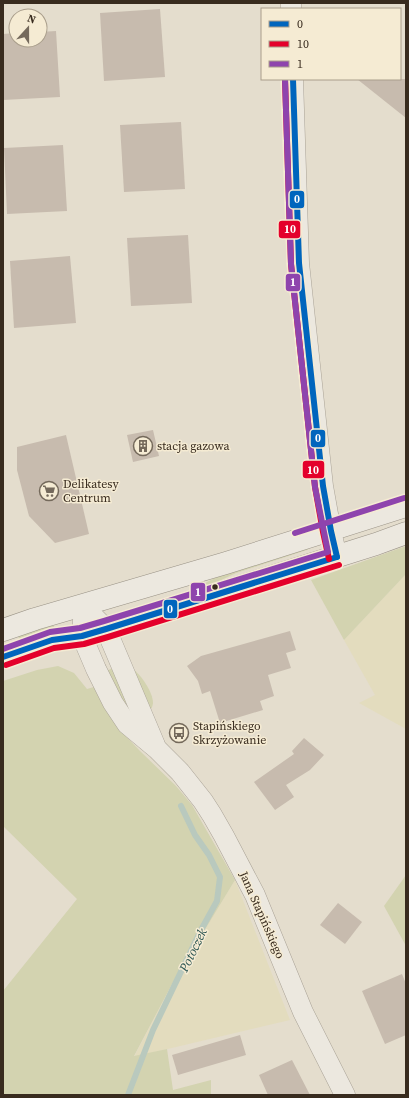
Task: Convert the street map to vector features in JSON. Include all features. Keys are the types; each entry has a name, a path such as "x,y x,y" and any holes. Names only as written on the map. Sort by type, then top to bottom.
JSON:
{"main road":[{"path":"3,630 34,619 331,531 406,506"},
{"path":"3,657 52,640 82,636 106,629 337,557 406,533"}],"street":[{"path":"293,80 299,263 323,486 337,557"},
{"name":"Jana Stapińskiego","path":"84,605 106,629 157,749"},
{"name":"Jana Stapińskiego","path":"84,605 82,636 96,669 119,714 127,724 157,749 180,772 203,801 224,836 254,895 303,1012 345,1095"}],"shaded area":[{"path":"406,574 406,729 359,703 375,695 344,640"},
{"path":"235,880 290,1020 134,1057 172,984"}],"green space":[{"path":"406,546 406,574 344,640 311,580"},
{"path":"311,547 307,550 236,573 196,592 116,617 118,613 192,590 224,573"},
{"path":"52,624 55,628 19,639 18,636"},
{"path":"58,666 74,673 87,689 94,687 118,728 176,786 192,805 235,880 172,984 134,1056 167,1049 173,1090 211,1080 211,1095 3,1095 3,991 77,899 3,826 3,681 37,670"},
{"path":"113,668 136,719 104,672"},
{"path":"133,669 140,675 149,689 153,703 151,709 143,697"},
{"path":"406,875 406,946 384,906"}],"building":[{"path":"160,9 165,77 104,81 100,13"},
{"path":"56,31 60,97 3,100 3,34 8,34 8,48 48,48 48,32"},
{"path":"406,79 406,118 358,80"},
{"path":"181,122 185,189 124,192 120,125"},
{"path":"63,145 67,211 7,214 4,148"},
{"path":"188,235 192,303 131,306 127,238"},
{"path":"70,256 76,323 14,328 10,261"},
{"name":"stacja gazowa","path":"153,430 159,456 133,462 127,435"},
{"path":"66,435 89,534 55,543 29,516 17,470 17,447"},
{"path":"290,631 296,650 286,653 291,668 268,675 274,696 260,701 263,710 220,723 210,691 202,694 198,681 187,666 201,656"},
{"path":"304,738 324,755 310,770 286,785 294,797 275,810 254,782 294,754 292,751"},
{"path":"338,903 362,922 345,944 320,925"},
{"path":"402,974 406,984 406,1035 385,1044 362,991"},
{"path":"240,1035 246,1055 178,1075 172,1055"},
{"path":"292,1060 310,1095 268,1095 259,1075"}],"waterway":[{"name":"Potoczek","path":"128,1095 153,1030 201,930 217,901 220,877 209,855 195,835 181,806"}],"transit line":[{"name":"10","path":"285,80 291,264 315,487 329,559"},
{"name":"1","path":"3,649 50,632 80,628 328,552 315,487 291,264 285,80"},
{"name":"0","path":"293,80 299,263 323,486 337,557"},
{"name":"1","path":"295,533 404,498"},
{"name":"0","path":"3,657 52,640 82,636 106,629 337,557"},
{"name":"10","path":"6,665 54,648 84,644 108,637 339,565"}],"place":[{"name":"stacja gazowa","path":"143,446"},
{"name":"Delikatesy Centrum","path":"49,491"},
{"name":"Stapińskiego Skrzyżowanie","path":"179,733"}]}
